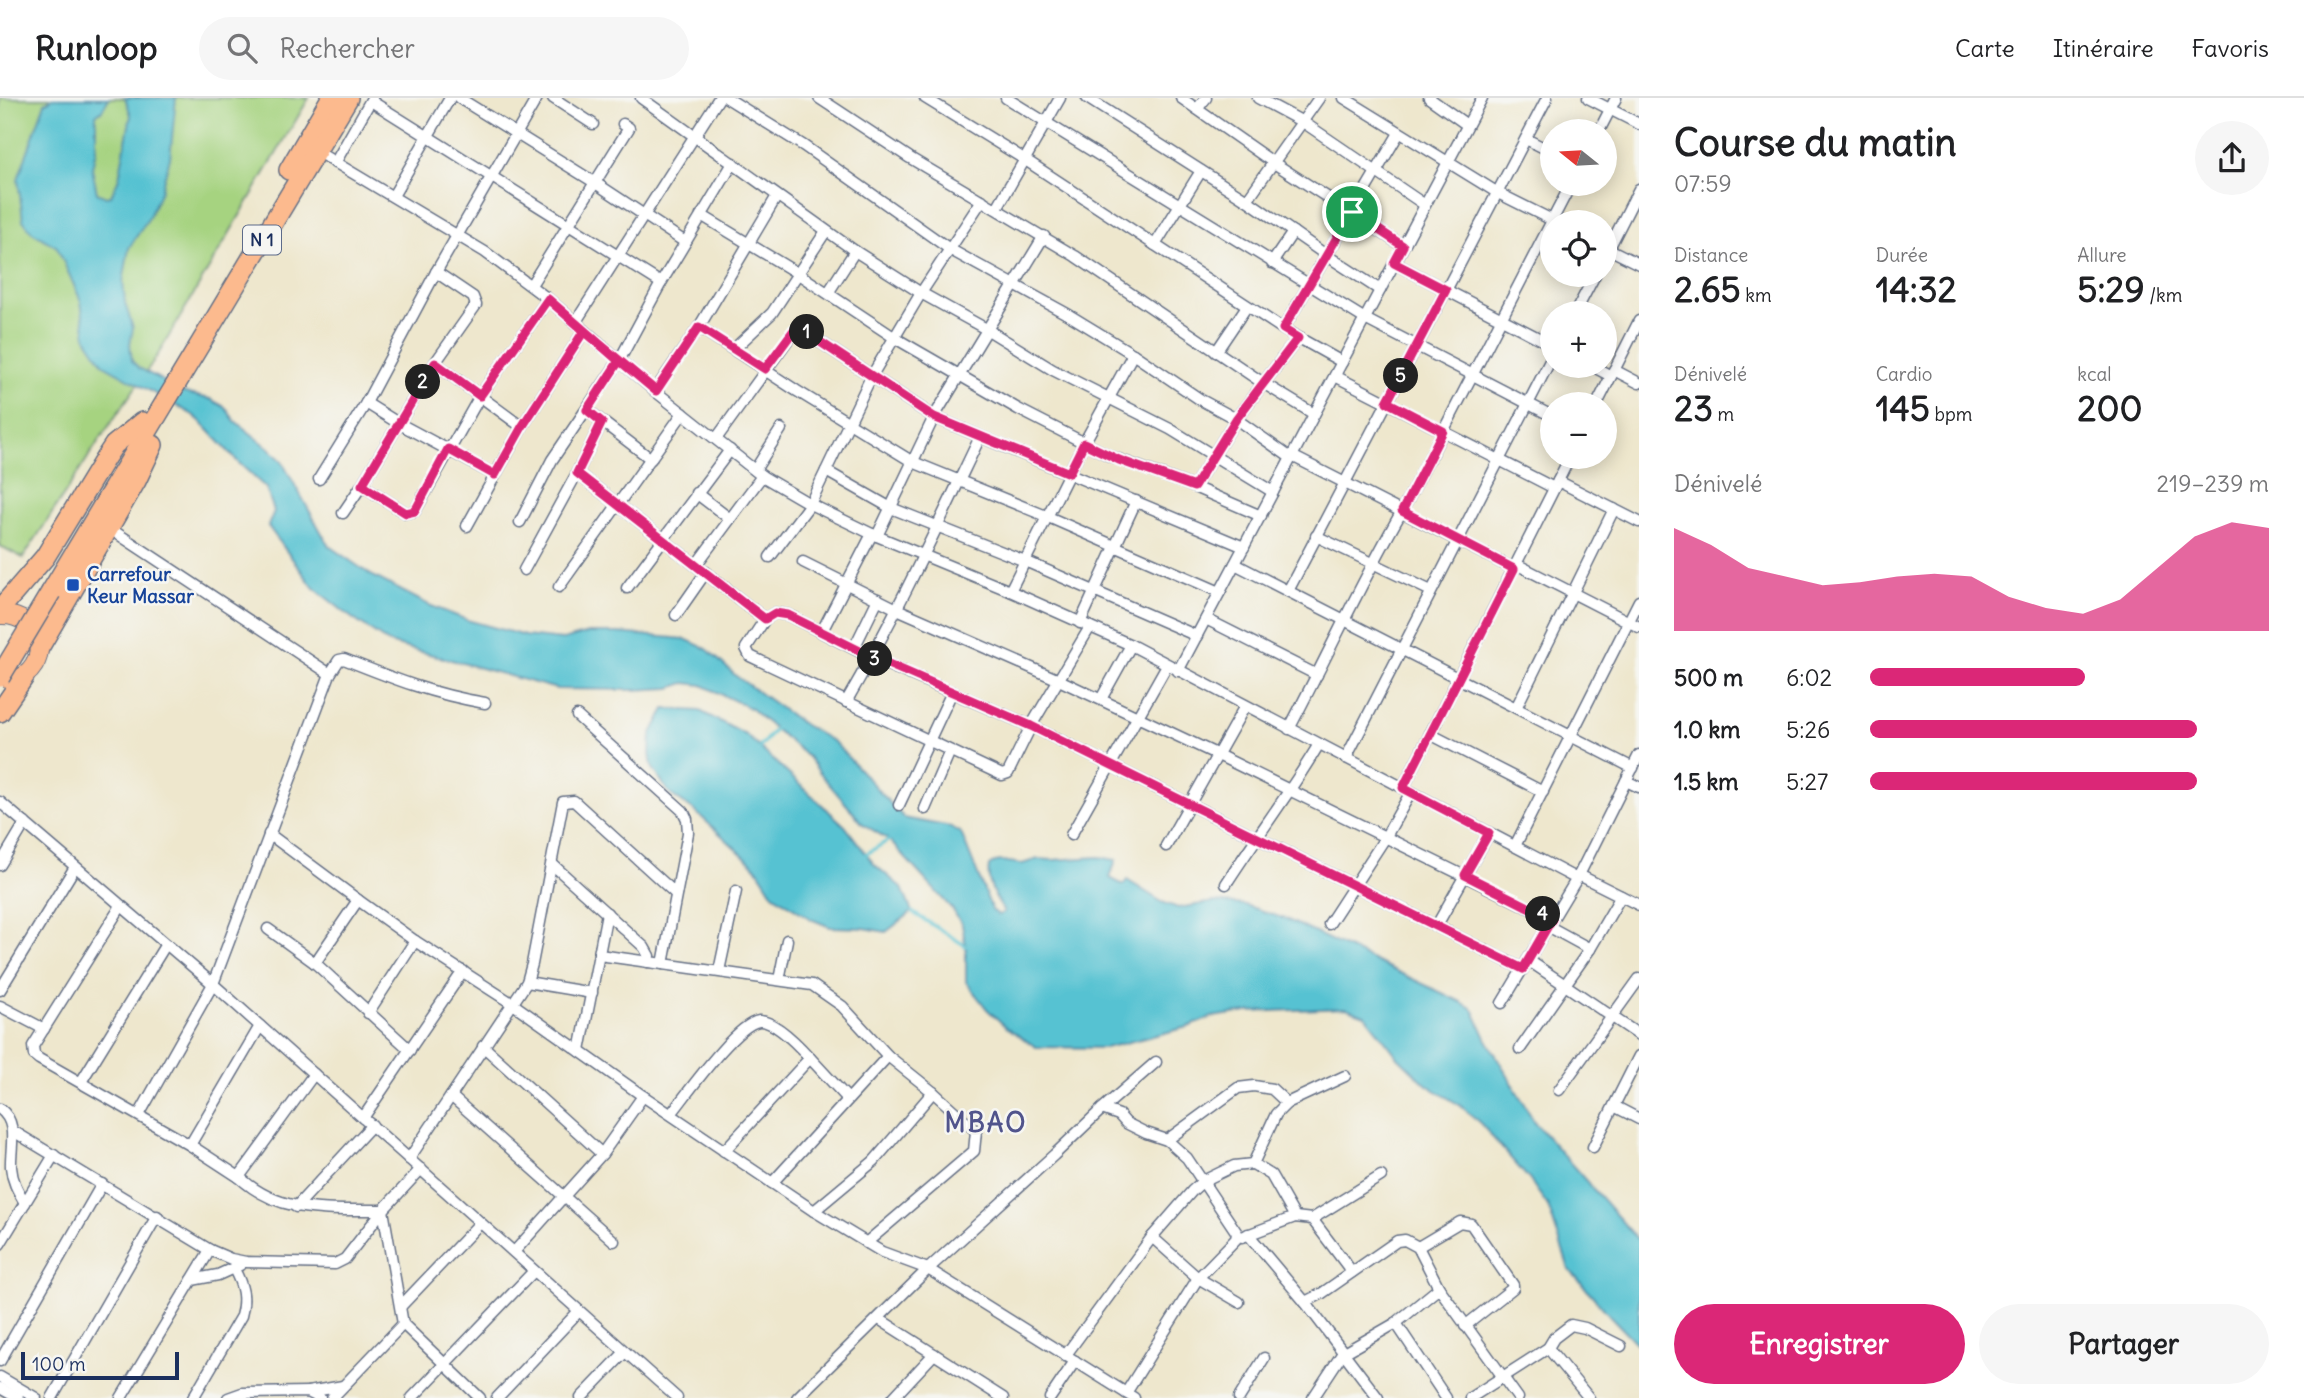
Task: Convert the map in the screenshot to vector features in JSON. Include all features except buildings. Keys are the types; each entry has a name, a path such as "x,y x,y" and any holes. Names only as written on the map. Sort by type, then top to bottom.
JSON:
{"highway":[{"name":"N 1","path":"0,677 46,589 162,399 331,98"},
{"name":"N 1","path":"172,381 348,98"},
{"path":"0,608 46,557 114,445 148,422 154,442 148,457 39,648"},
{"name":"N 1","path":"0,653 46,589"},
{"path":"0,712 24,677"}],"main road":[{"path":"0,615 13,615 32,627 39,648 32,670 14,682 0,683"}],"street":[{"path":"393,196 450,98"},
{"path":"459,98 594,181 685,242"},
{"path":"319,479 366,403 436,272 537,98"},
{"path":"553,98 593,124"},
{"path":"641,98 826,231 920,293 1053,370 1161,424 1273,492"},
{"path":"575,323 719,98"},
{"path":"727,98 804,146 951,250 1069,315 1292,457 1634,625"},
{"path":"819,98 910,158 1044,236 1263,383 1314,414"},
{"path":"925,98 1024,159 1283,329 1342,362"},
{"path":"1006,98 1365,319 1540,410"},
{"path":"997,208 1060,98"},
{"path":"1087,98 1380,289"},
{"path":"1181,98 1273,163 1403,246"},
{"path":"1197,109 1206,98"},
{"path":"1258,98 1303,122 1425,205"},
{"path":"1247,200 1320,98"},
{"path":"1344,98 1498,193 1540,214"},
{"path":"1429,98 1467,125"},
{"path":"1178,671 1482,98"},
{"path":"1288,591 1548,98"},
{"path":"1588,98 1639,124"},
{"path":"1605,119 1616,98"},
{"path":"335,163 372,100 661,283"},
{"path":"531,285 629,128 622,124"},
{"path":"1283,329 1399,134"},
{"path":"1526,139 1540,146"},
{"path":"316,151 458,235 531,285 619,361 758,473 810,504 1130,646 1489,833 1639,905"},
{"path":"520,522 552,460 619,361 661,283 733,163"},
{"path":"1155,245 1201,171"},
{"path":"1617,230 1639,189"},
{"path":"656,391 699,327 777,196"},
{"path":"770,557 810,504 871,377 920,293 982,200"},
{"path":"701,215 958,376 1119,460 1194,487 1261,516"},
{"path":"734,349 764,322 826,231"},
{"path":"1272,263 1293,232"},
{"path":"822,631 891,508 934,417 1044,236"},
{"path":"1289,729 1373,562 1540,247"},
{"path":"828,293 855,251"},
{"path":"1617,255 1639,264"},
{"path":"1394,263 1540,339"},
{"path":"343,513 435,363 476,305 473,298 436,272"},
{"path":"362,485 406,513 415,511 480,396 548,299"},
{"path":"1216,352 1247,306"},
{"path":"1617,365 1639,321"},
{"path":"699,327 913,462 1046,516 1220,592"},
{"path":"716,439 794,330 799,328 934,417 1244,547"},
{"path":"467,526 522,427 584,331"},
{"path":"1194,487 1236,419 1298,338"},
{"path":"1010,591 1046,516 1133,354"},
{"path":"435,363 522,427"},
{"path":"1617,375 1639,383"},
{"path":"1335,376 1499,460 1639,522"},
{"path":"1346,758 1541,378"},
{"path":"366,403 398,424 495,475"},
{"path":"587,410 651,459"},
{"path":"559,587 683,413"},
{"path":"524,570 602,422"},
{"path":"696,565 730,519 781,429"},
{"path":"846,702 924,556 980,437"},
{"path":"627,588 730,450"},
{"path":"1329,924 1384,838 1430,734 1564,469"},
{"path":"826,471 891,508 1025,561 1197,636"},
{"path":"577,473 765,619"},
{"path":"696,493 730,519"},
{"path":"1136,502 1059,680 1031,726 1008,773 1005,775 750,656 746,648 765,619 780,612 872,657 1031,726 1354,886 1526,965 1565,985 1639,1035"},
{"path":"1516,708 1614,509"},
{"path":"109,528 330,674"},
{"path":"1316,536 1431,590"},
{"path":"803,562 897,609 1101,699 1465,875 1590,949"},
{"path":"1235,564 1633,768"},
{"path":"676,615 706,572"},
{"path":"853,648 878,599"},
{"path":"1515,846 1571,736 1634,625 1639,601"},
{"path":"1206,619 1317,675"},
{"path":"1101,699 1130,646"},
{"path":"139,1115 213,984 336,664 344,659 409,685 449,697 485,703"},
{"path":"1071,835 1167,665"},
{"path":"899,804 952,692"},
{"path":"1166,846 1245,706"},
{"path":"577,716 683,811 687,819 688,833 663,964"},
{"path":"1430,734 1543,792"},
{"path":"1226,884 1255,837 1291,790 1319,744"},
{"path":"925,809 950,751"},
{"path":"1502,1003 1578,877 1639,755"},
{"path":"1626,781 1639,787"},
{"path":"409,1159 527,982 563,802 574,801 676,894"},
{"path":"0,802 213,984 672,1396"},
{"path":"0,866 25,823"},
{"path":"1437,925 1489,833"},
{"path":"269,834 415,941 513,1004 643,1096 814,1211 882,1252 928,1269 1130,1396 1198,1278 1236,1239 1295,1217 1312,1219 1381,1175"},
{"path":"552,864 645,947 649,956 648,962"},
{"path":"0,990 75,867"},
{"path":"719,971 736,891"},
{"path":"1520,1049 1590,949 1621,896"},
{"path":"315,963 358,900"},
{"path":"121,906 33,1046 34,1055 190,1144 258,1193 296,1207 383,1210"},
{"path":"580,1051 607,913"},
{"path":"268,929 315,963 410,1050"},
{"path":"779,980 787,940"},
{"path":"368,1013 415,941"},
{"path":"81,1082 166,944"},
{"path":"599,955 812,985 842,1006 888,1056 976,1131 974,1151 866,1243"},
{"path":"296,1207 368,1122 410,1050 463,971"},
{"path":"1559,1090 1639,979"},
{"path":"527,982 592,993"},
{"path":"0,1006 44,1029"},
{"path":"671,1114 733,1036 757,1021 771,1023 802,1049 849,1099"},
{"path":"190,1144 260,1026"},
{"path":"483,1046 601,1154"},
{"path":"772,1183 888,1056"},
{"path":"1593,1147 1639,1056"},
{"path":"724,1151 810,1058"},
{"path":"802,1397 928,1269 1156,1062"},
{"path":"239,1177 314,1074"},
{"path":"1253,1164 1276,1114 1287,1104 1345,1076"},
{"path":"1167,1140 1238,1088 1254,1086 1272,1089 1287,1104"},
{"path":"814,1211 874,1161 933,1092"},
{"path":"451,1096 614,1241"},
{"path":"514,1252 601,1154 643,1096"},
{"path":"1614,1106 1639,1119"},
{"path":"0,1109 6,1113 13,1131 11,1166 15,1186 25,1203"},
{"path":"1102,1109 1119,1115 1125,1123 1167,1140 1187,1158 1236,1228 1236,1239"},
{"path":"13,1131 210,1250 246,1262 335,1264 345,1259 383,1210 421,1169"},
{"path":"0,1244 54,1155"},
{"path":"1050,1398 1070,1358 1152,1237 1203,1181 1234,1166 1253,1164 1271,1175 1295,1217"},
{"path":"0,1361 102,1184"},
{"path":"383,1210 403,1324 480,1398"},
{"path":"52,1398 157,1216"},
{"path":"1312,1219 1352,1272"},
{"path":"1418,1247 1460,1222 1471,1224 1513,1285 1513,1288 1465,1326"},
{"path":"401,1306 480,1223"},
{"path":"1248,1234 1305,1302 1378,1398"},
{"path":"1152,1237 1198,1278 1239,1302"},
{"path":"1305,1302 1321,1294 1397,1241 1402,1240 1418,1247 1439,1289 1518,1398"},
{"path":"121,1398 210,1250"},
{"path":"192,1280 234,1269 246,1262"},
{"path":"193,1398 241,1316 245,1302 243,1286 234,1269"},
{"path":"412,1398 534,1271"},
{"path":"1313,1398 1342,1354 1396,1323 1439,1289"},
{"path":"497,1398 579,1311"},
{"path":"879,1319 1003,1398"},
{"path":"1396,1323 1446,1398"},
{"path":"332,1398 403,1324"},
{"path":"1469,1398 1548,1348 1554,1338 1571,1325 1585,1328 1620,1346"},
{"path":"1548,1348 1589,1398"},
{"path":"581,1398 625,1352"},
{"path":"893,1398 934,1354"},
{"path":"1239,1398 1264,1358"},
{"path":"0,1377 36,1398"},
{"path":"228,1398 242,1393 307,1392 343,1386"},
{"path":"0,1388 18,1398"},
{"path":"307,1392 320,1398"}],"green space":[{"path":"0,98 309,98 159,353 23,558 0,546"}],"water":[{"path":"53,98 109,98 96,115 96,150 92,168 97,193 106,197 111,196 119,178 131,115 125,98 176,98 170,158 160,193 148,219 129,248 123,282 125,303 133,328 130,344 132,361 139,368 185,393 210,399 225,407 235,421 269,448 281,460 329,546 371,575 429,605 467,620 525,636 563,640 588,633 618,633 685,639 707,649 736,676 804,725 834,742 904,818 951,827 961,833 992,910 999,915 1004,912 992,890 988,873 989,866 995,862 1022,864 1038,859 1099,857 1116,860 1110,878 1123,885 1127,880 1162,902 1178,908 1214,902 1245,905 1288,920 1473,1009 1486,1038 1535,1123 1639,1241 1639,1346 1569,1269 1548,1206 1529,1179 1481,1124 1461,1106 1427,1085 1398,1057 1365,1015 1346,1008 1247,1012 1212,1017 1188,1027 1105,1048 1036,1047 1006,1027 987,1009 966,982 966,946 962,925 953,910 889,840 863,824 808,757 750,708 702,685 685,683 670,688 633,690 557,689 389,643 352,618 314,588 268,526 274,511 266,488 193,415 104,365 86,338 81,301 57,247 32,232 23,220 18,179 45,103"},
{"path":"665,709 700,711 746,735 845,826 874,864 902,888 912,912 886,932 830,927 811,919 773,894 756,867 696,812 670,794 652,767 651,735"}],"waterway":[{"path":"760,747 776,728"},
{"path":"866,854 889,840"},
{"path":"912,912 966,946"}],"place":[{"name":"Carrefour Keur Massar","path":"73,585"}],"district":[{"name":"MBAO","path":"986,1123"}],"route":[{"path":"1352,212 1283,329 1298,338 1236,419 1194,487 1119,460 1084,443 1069,473 934,417 799,328 794,330 765,369 699,327 656,391 619,361 584,331 522,427 495,475 448,449 415,511 410,513 362,485 435,363 480,396 548,299 619,361 587,410 602,422 577,473 765,619 780,612 788,615 872,657 1031,726 1523,969 1552,919 1465,875 1489,833 1403,788 1514,569 1402,511 1443,431 1387,402 1446,290 1394,263 1403,246 1352,212"}]}
